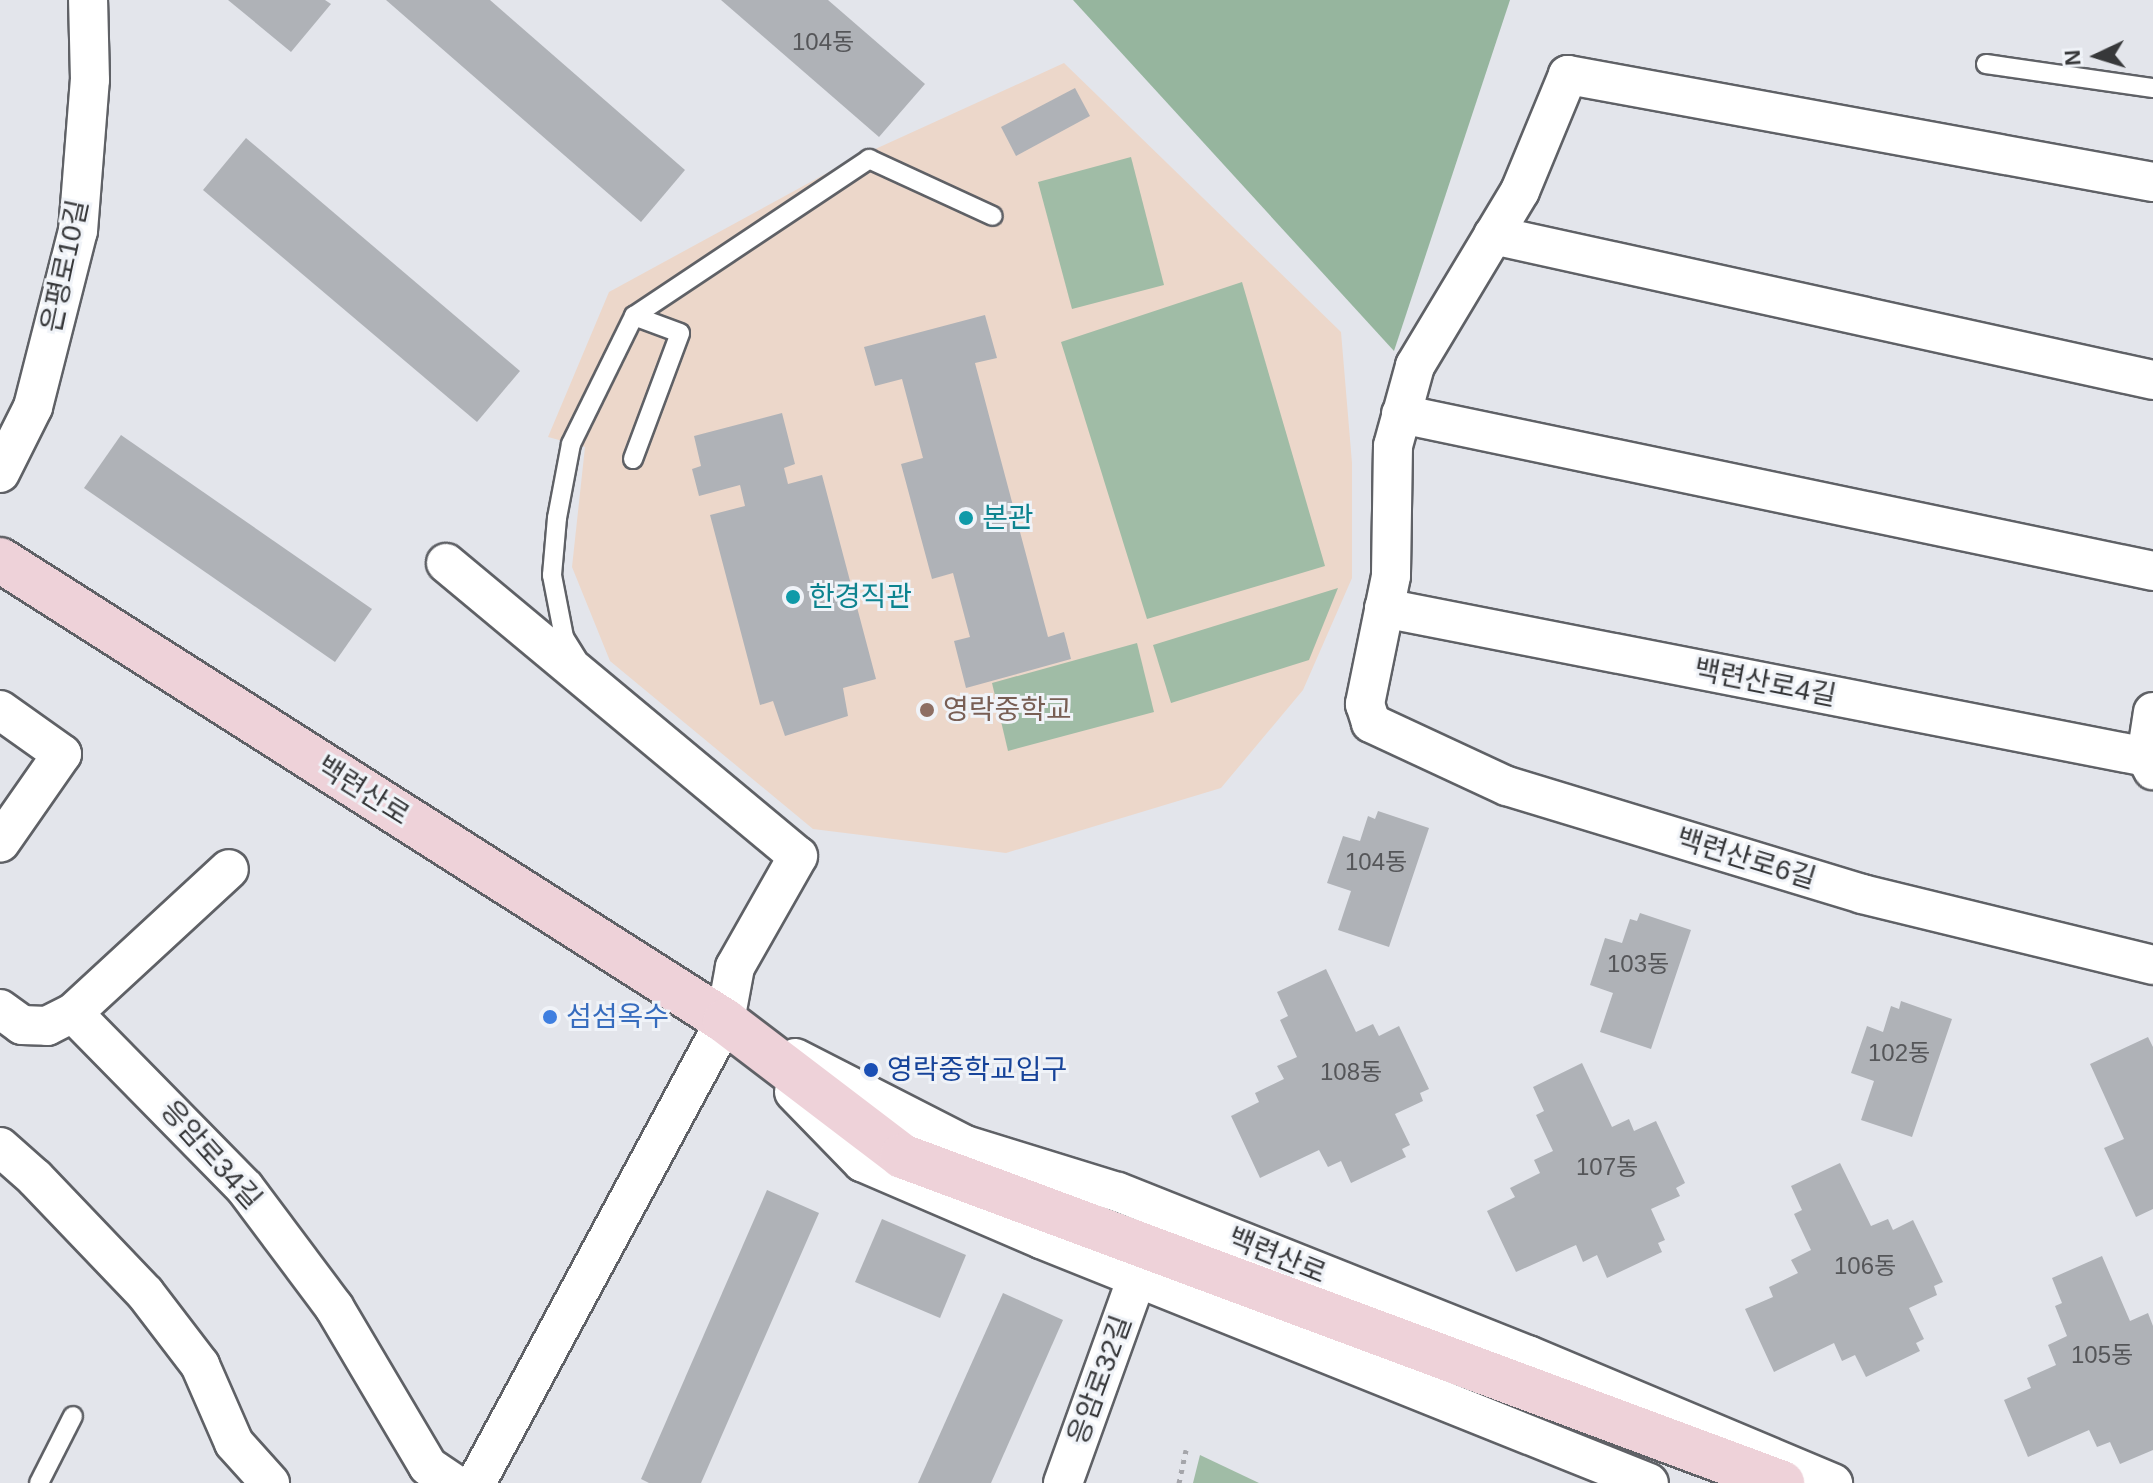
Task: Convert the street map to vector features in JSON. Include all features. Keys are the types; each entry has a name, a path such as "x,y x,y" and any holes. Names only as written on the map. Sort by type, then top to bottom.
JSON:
{"main road":[{"name":"백련산로","path":"0,560 725,1021 902,1156 1782,1483"}],"street":[{"name":"은평로10길","path":"0,473 33,407 78,231 90,80 88,0"},
{"path":"1384,608 1391,576 1393,446 1415,366 1520,191 1568,75 2153,182"},
{"path":"1493,235 2153,380"},
{"path":"1401,414 2153,571"},
{"path":"446,563 798,856 735,967 725,1021 476,1483"},
{"name":"백련산로6길","path":"1384,608 1365,704 1371,723 1507,786 1862,894 2153,965"},
{"name":"백련산로4길","path":"1384,608 2149,764 2153,712"},
{"path":"0,710 62,754 0,843"},
{"path":"2,1013 22,1025 47,1026 73,1013 229,869"},
{"name":"응암로34길","path":"73,1013 245,1188 334,1307 428,1466 453,1483"},
{"name":"백련산로","path":"725,1021 862,1162 1137,1277 1649,1483"},
{"name":"백련산로","path":"725,1021 965,1145 1118,1192 1528,1355 1833,1483"},
{"path":"0,1147 35,1178 145,1293 200,1365 234,1443 270,1483"},
{"name":"응암로32길","path":"1063,1483 1137,1277"}],"lane":[{"path":"1986,64 2153,88"},
{"path":"598,691 564,637 552,575 557,518 571,444 634,316 869,159 993,216"},
{"path":"633,459 680,333 634,316"},
{"path":"39,1483 73,1416"}],"path":[{"path":"1179,1483 1186,1450"}],"shaded area":[{"name":"영락중학교","path":"1064,63 1341,332 1352,463 1352,578 1303,690 1221,788 1006,853 813,829 610,661 572,567 585,447 548,437 609,292 849,161"}],"green space":[{"path":"1073,0 1510,0 1394,351"},
{"path":"1131,157 1164,285 1072,309 1038,182"},
{"path":"1242,282 1325,566 1147,619 1061,342"},
{"path":"1338,588 1309,660 1171,703 1153,645"},
{"path":"1137,643 1154,712 1008,751 992,683"},
{"path":"1200,1455 1259,1483 1193,1483"}],"building":[{"path":"228,0 325,0 331,4 291,52"},
{"path":"386,0 490,0 685,170 641,222"},
{"path":"721,0 828,0 925,84 879,137"},
{"path":"1075,88 1090,116 1016,156 1001,127"},
{"path":"246,138 520,371 477,422 203,190"},
{"name":"본관","path":"985,315 997,358 975,363 1048,637 1064,632 1071,659 966,688 954,641 970,637 953,573 932,579 901,464 923,458 902,379 875,386 864,347"},
{"name":"한경직관","path":"782,413 795,464 784,468 788,484 822,475 876,679 843,688 848,716 785,736 773,701 760,705 710,515 745,506 740,485 699,496 692,469 701,466 694,436"},
{"path":"121,435 372,609 335,662 84,488"},
{"path":"1378,811 1429,828 1389,947 1338,930 1351,891 1327,883 1343,836 1360,841 1368,816 1375,819"},
{"path":"1640,913 1691,930 1651,1049 1600,1032 1613,993 1590,985 1605,938 1622,943 1630,919 1637,921"},
{"path":"1326,969 1356,1032 1373,1024 1379,1036 1399,1026 1429,1089 1420,1093 1423,1101 1395,1114 1410,1145 1402,1149 1406,1157 1351,1183 1341,1161 1328,1167 1319,1150 1260,1178 1231,1116 1259,1102 1255,1093 1284,1079 1277,1066 1297,1057 1280,1020 1288,1016 1277,992"},
{"path":"1901,1001 1952,1019 1912,1137 1861,1120 1874,1081 1851,1073 1867,1026 1883,1032 1891,1006 1899,1009"},
{"path":"2148,1037 2153,1047 2153,1209 2136,1217 2104,1148 2124,1139 2090,1064"},
{"path":"1582,1063 1612,1127 1629,1119 1634,1131 1656,1121 1685,1183 1676,1188 1680,1196 1651,1209 1665,1240 1658,1243 1662,1252 1607,1278 1597,1255 1583,1262 1576,1245 1516,1272 1487,1211 1515,1197 1510,1188 1540,1173 1534,1160 1553,1151 1536,1115 1544,1111 1533,1087"},
{"path":"1840,1163 1871,1226 1888,1219 1893,1230 1913,1220 1943,1282 1934,1286 1937,1295 1909,1308 1924,1339 1916,1343 1920,1351 1866,1377 1855,1355 1842,1361 1834,1343 1774,1372 1745,1309 1773,1297 1769,1287 1798,1273 1791,1260 1811,1250 1794,1214 1802,1210 1791,1186"},
{"path":"767,1190 819,1213 701,1483 649,1483 641,1479"},
{"path":"882,1219 966,1255 940,1318 855,1282"},
{"path":"2102,1256 2130,1321 2148,1313 2153,1326 2153,1450 2120,1464 2110,1442 2097,1447 2089,1430 2028,1457 2004,1400 2031,1388 2027,1378 2056,1365 2048,1345 2067,1336 2055,1306 2062,1303 2052,1278"},
{"path":"1003,1293 1063,1320 991,1483 918,1483"}],"place":[{"name":"본관","path":"966,518"},
{"name":"한경직관","path":"793,597"},
{"name":"영락중학교","path":"927,710"},
{"name":"섬섬옥수","path":"550,1017"},
{"name":"영락중학교입구","path":"871,1070"}]}
